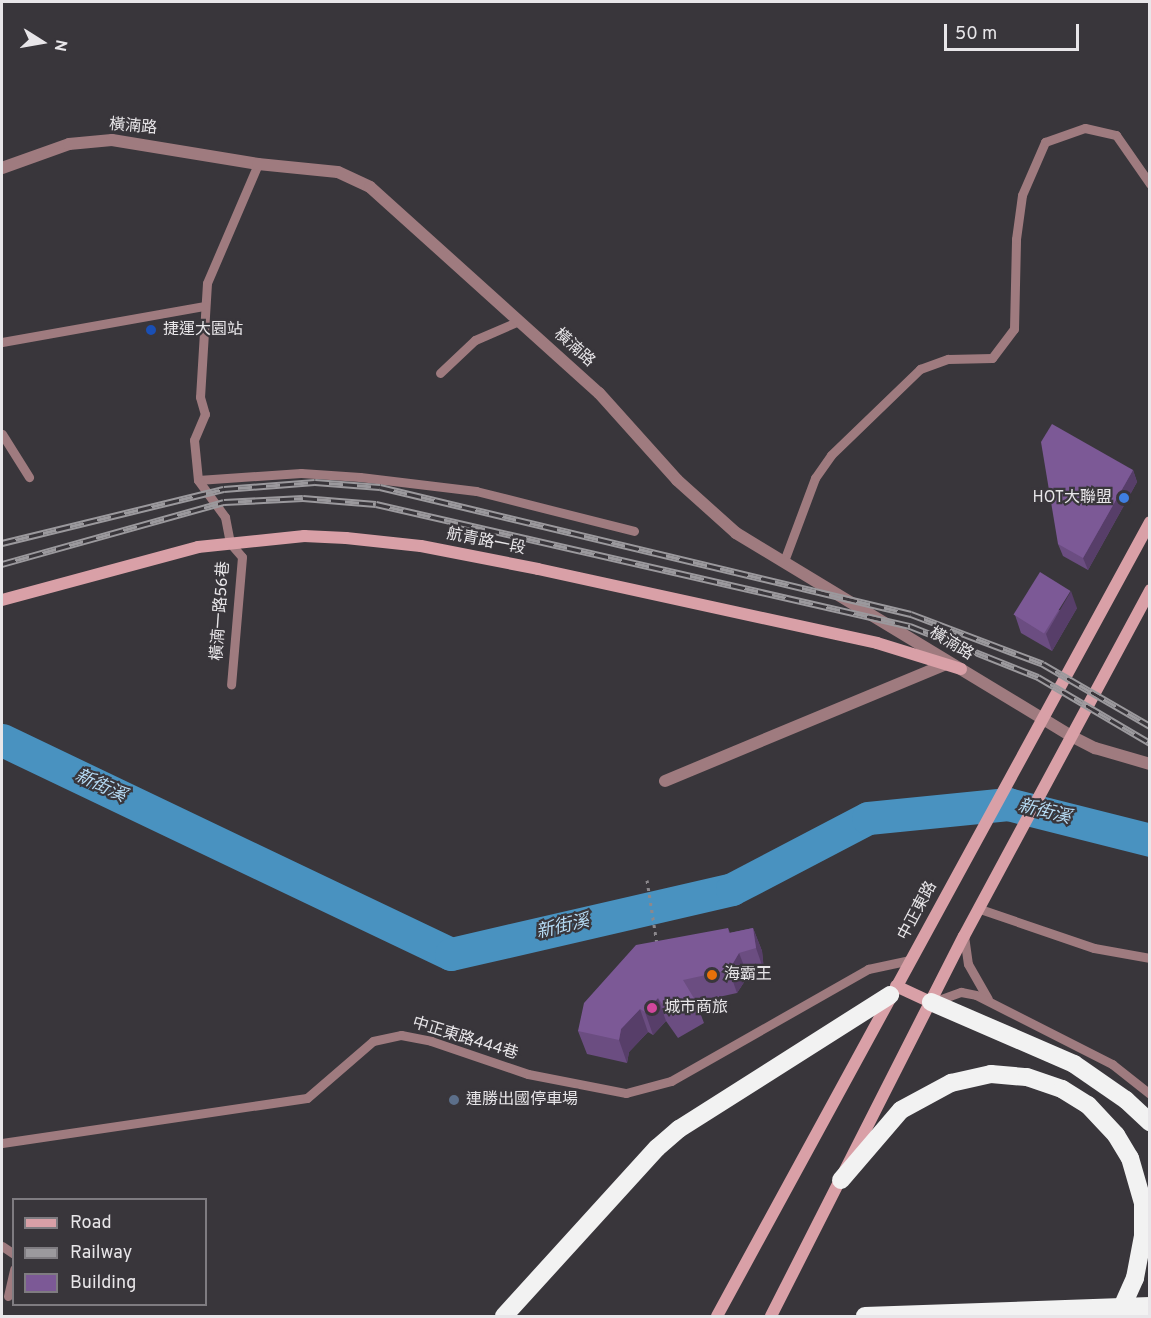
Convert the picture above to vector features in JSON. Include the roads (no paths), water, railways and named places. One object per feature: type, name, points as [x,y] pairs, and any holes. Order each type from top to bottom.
[{"type":"highway","points":[[504,1317],[650,1155],[679,1129],[893,991]]},
{"type":"highway","points":[[930,1002],[1074,1064],[1126,1100],[1149,1122]]},
{"type":"highway","points":[[841,1180],[901,1110],[951,1083],[991,1074],[1027,1077],[1062,1089],[1088,1105],[1116,1135],[1130,1158],[1143,1203],[1143,1236],[1134,1278],[1118,1317]]},
{"type":"highway","points":[[865,1317],[1149,1306]]},
{"type":"main road","name":"中正東路","points":[[717,1317],[1149,522]]},
{"type":"main road","name":"航青路一段","points":[[2,600],[98,571],[198,547],[304,536],[421,546],[877,643],[961,669]]},
{"type":"main road","points":[[771,1317],[964,936],[1073,736],[1149,590]]},
{"type":"main road","points":[[893,991],[930,1002]]},
{"type":"street","name":"橫湳路","points":[[2,168],[69,144],[112,140],[258,164],[338,172],[370,187],[599,393],[677,480],[728,525],[1041,718],[1073,736],[1149,764]]},
{"type":"street","points":[[665,781],[946,664]]},
{"type":"lane","points":[[784,561],[815,478],[831,455],[920,369],[948,359],[992,358],[1014,328],[1016,239],[1023,195],[1045,142],[1085,129],[1116,135],[1149,184]]},
{"type":"lane","points":[[258,164],[224,237],[207,283],[200,397],[205,414],[194,440],[198,480],[301,473],[476,491],[634,531]]},
{"type":"lane","points":[[2,342],[205,306]]},
{"type":"lane","points":[[440,373],[474,340],[519,321]]},
{"type":"lane","points":[[2,434],[29,477]]},
{"type":"lane","name":"橫湳一路56巷","points":[[198,480],[225,517],[230,543],[242,557],[231,685]]},
{"type":"lane","points":[[980,909],[1094,948],[1149,958]]},
{"type":"lane","points":[[964,936],[968,964],[976,984],[989,1001]]},
{"type":"lane","name":"中正東路444巷","points":[[2,1143],[307,1098],[373,1041],[401,1035],[431,1041],[528,1074],[626,1093],[671,1081],[868,969],[910,960]]},
{"type":"lane","points":[[930,1002],[961,992],[989,1001],[1112,1064],[1149,1094]]},
{"type":"lane","points":[[8,1296],[12,1278]]},
{"type":"waterway","name":"新街溪","points":[[2,740],[451,954],[732,889],[868,818],[1008,804],[1150,840]]},
{"type":"railway","points":[[2,543],[224,489],[315,482],[380,487],[911,614],[1043,664],[1150,726]]},
{"type":"railway","points":[[2,564],[224,502],[303,498],[376,504],[910,626],[1038,677],[1150,743]]},
{"type":"place","name":"捷運大園站","points":[[151,330]]},
{"type":"place","name":"HOT大聯盟","points":[[1124,498]]},
{"type":"place","name":"海霸王","points":[[712,975]]},
{"type":"place","name":"城市商旅","points":[[652,1008]]},
{"type":"place","name":"連勝出國停車場","points":[[454,1100]]}]
